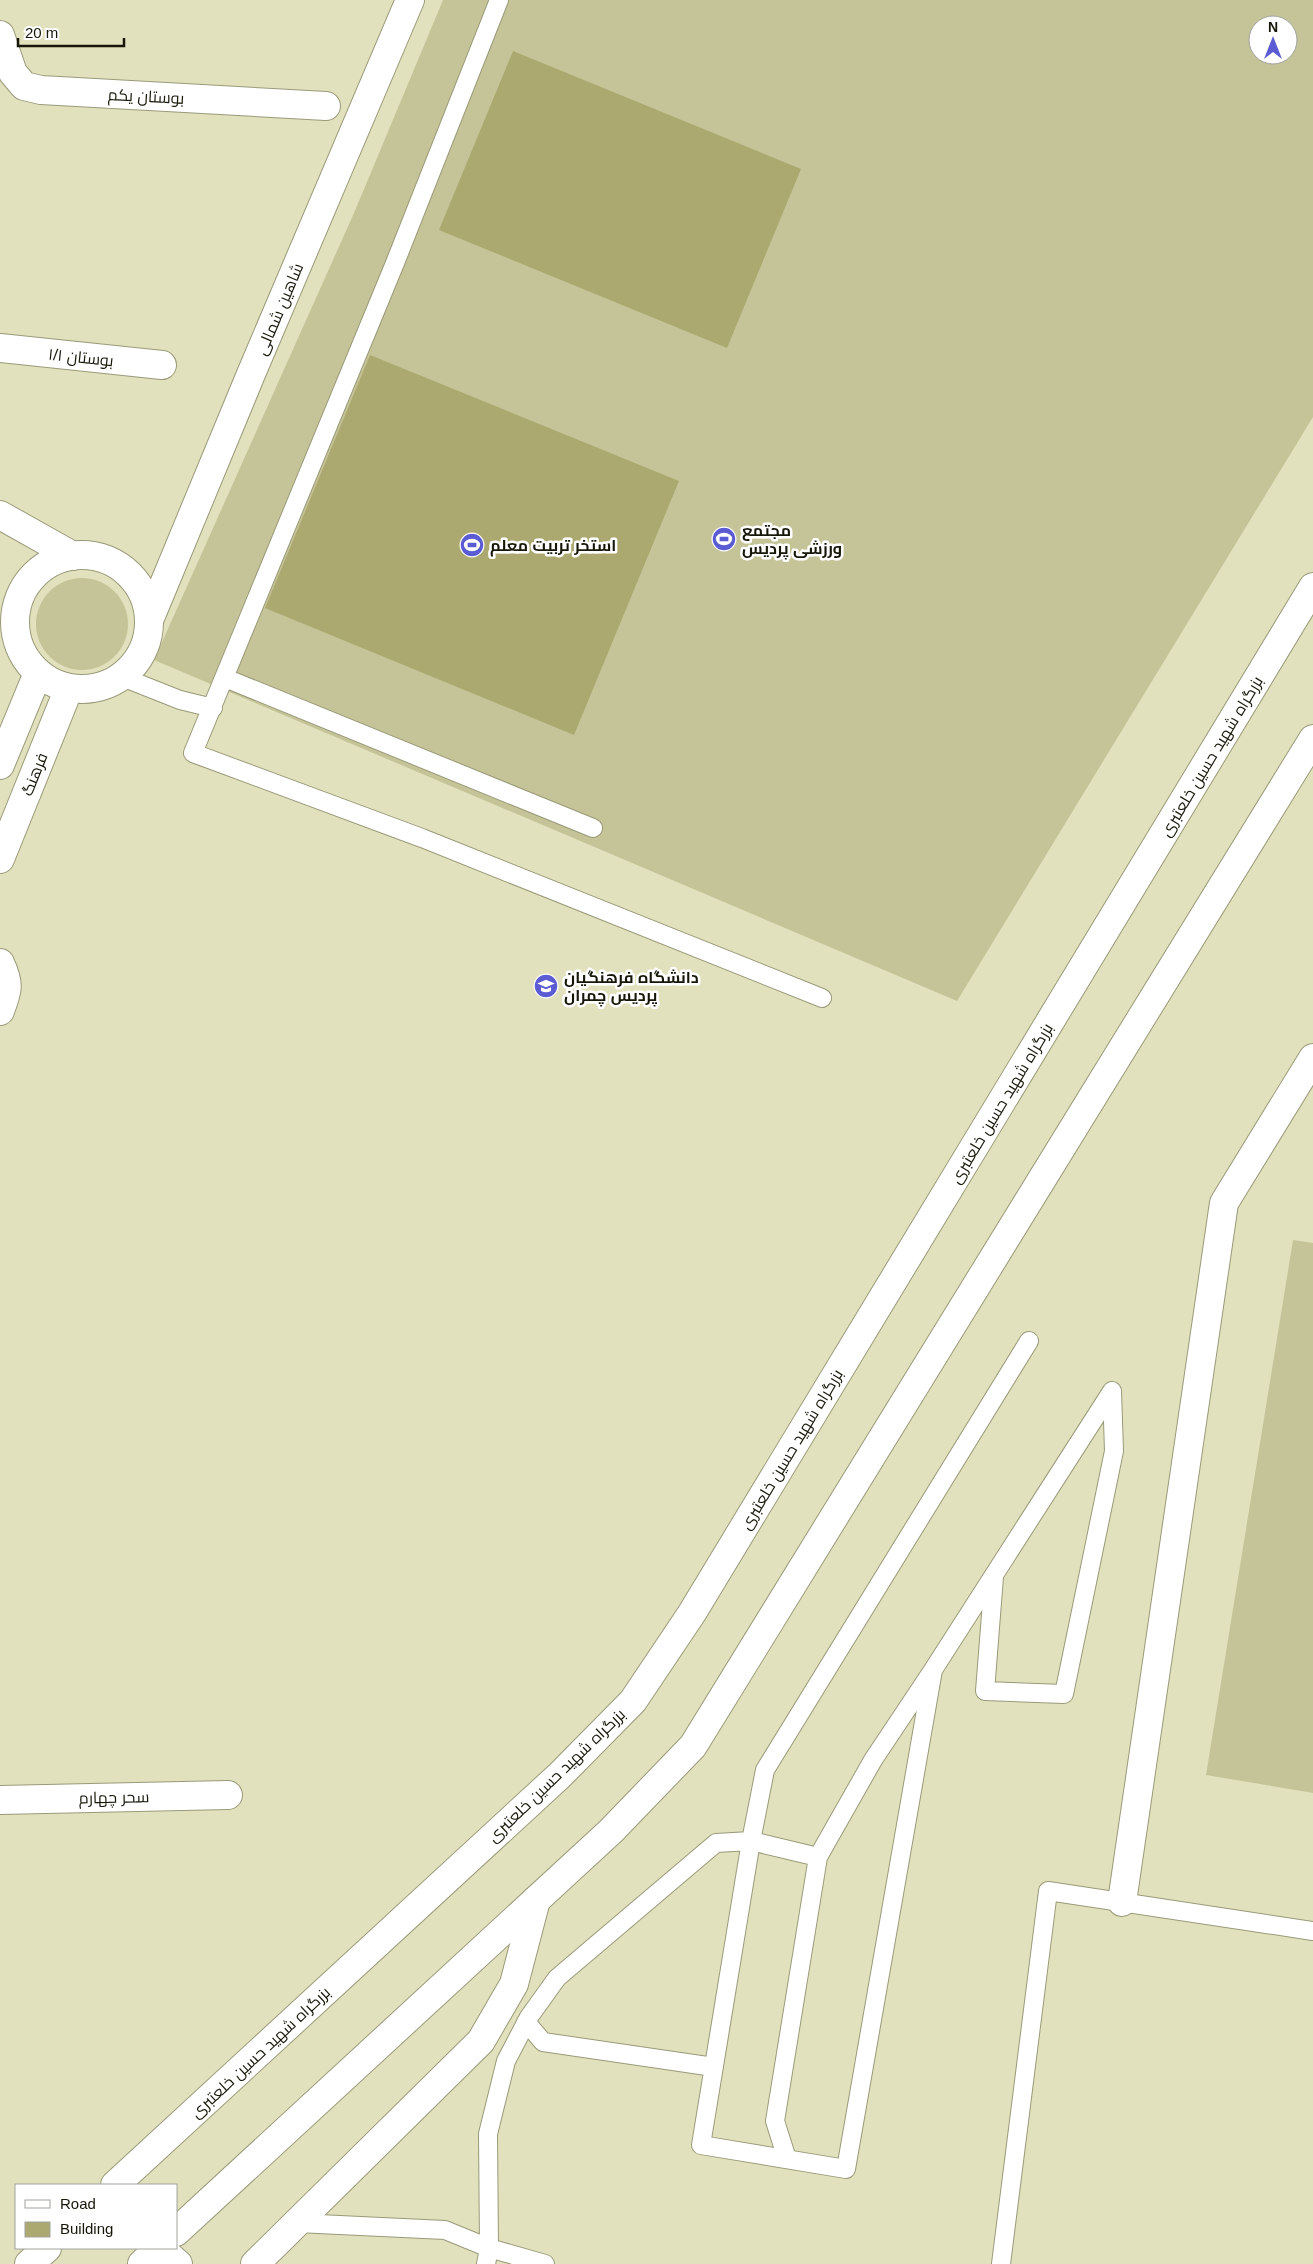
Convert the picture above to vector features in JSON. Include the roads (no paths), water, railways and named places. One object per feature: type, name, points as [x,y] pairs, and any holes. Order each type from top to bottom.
[{"type":"main road","name":"شاهین شمالی","points":[[150,618],[251,374],[410,0]]},
{"type":"main road","name":"بوستان یکم","points":[[0,35],[13,73],[24,86],[41,90],[326,106]]},
{"type":"main road","name":"بوستان ۱/۱","points":[[0,348],[162,365]]},
{"type":"main road","points":[[0,515],[74,556]]},
{"type":"main road","points":[[74,556],[96,556],[116,564],[133,578],[145,597],[150,618],[147,640],[138,661],[122,677],[88,690],[69,688],[38,674],[25,659],[17,640],[9,595],[27,583],[40,570],[56,560],[74,556]]},
{"type":"main road","name":"بزرگراه شهید حسین خلعتبری","points":[[115,2184],[560,1775],[634,1700],[697,1605],[1313,587]]},
{"type":"main road","points":[[0,765],[38,674]]},
{"type":"main road","name":"فرهنگ","points":[[0,859],[69,688]]},
{"type":"main road","points":[[178,2230],[611,1831],[693,1746],[1313,739]]},
{"type":"main road","points":[[0,964],[7,978],[8,986],[0,1011]]},
{"type":"main road","points":[[1122,1902],[1224,1203],[1313,1058]]},
{"type":"main road","name":"سحر چهارم","points":[[0,1800],[228,1795]]},
{"type":"main road","points":[[255,2264],[481,2041],[514,1984],[536,1900]]},
{"type":"main road","points":[[29,2264],[46,2249]]},
{"type":"main road","points":[[142,2264],[159,2249]]},
{"type":"main road","points":[[161,2249],[178,2264]]},
{"type":"lane","points":[[499,0],[395,263],[193,754],[422,838],[822,998]]},
{"type":"lane","points":[[122,677],[180,700],[213,708]]},
{"type":"lane","points":[[225,678],[593,828]]},
{"type":"lane","points":[[934,1670],[846,2169],[701,2145],[751,1841],[765,1770],[1029,1341]]},
{"type":"lane","points":[[787,2159],[774,2121],[818,1857],[873,1760],[934,1670],[994,1575],[1112,1391],[1114,1451],[1064,1694],[985,1691],[994,1575]]},
{"type":"lane","points":[[487,2256],[488,2134],[506,2061],[526,2022],[557,1978],[716,1843],[751,1841],[818,1857]]},
{"type":"lane","points":[[1001,2264],[1048,1891],[1313,1931]]},
{"type":"lane","points":[[526,2022],[543,2042],[714,2067]]},
{"type":"lane","points":[[297,2223],[445,2230],[487,2256],[545,2264]]},
{"type":"place","name":"مجتمع ورزشی پردیس","points":[[724,539]]},
{"type":"place","name":"استخر تربیت معلم","points":[[472,545]]},
{"type":"place","name":"دانشگاه فرهنگیان پردیس چمران","points":[[546,986]]}]
